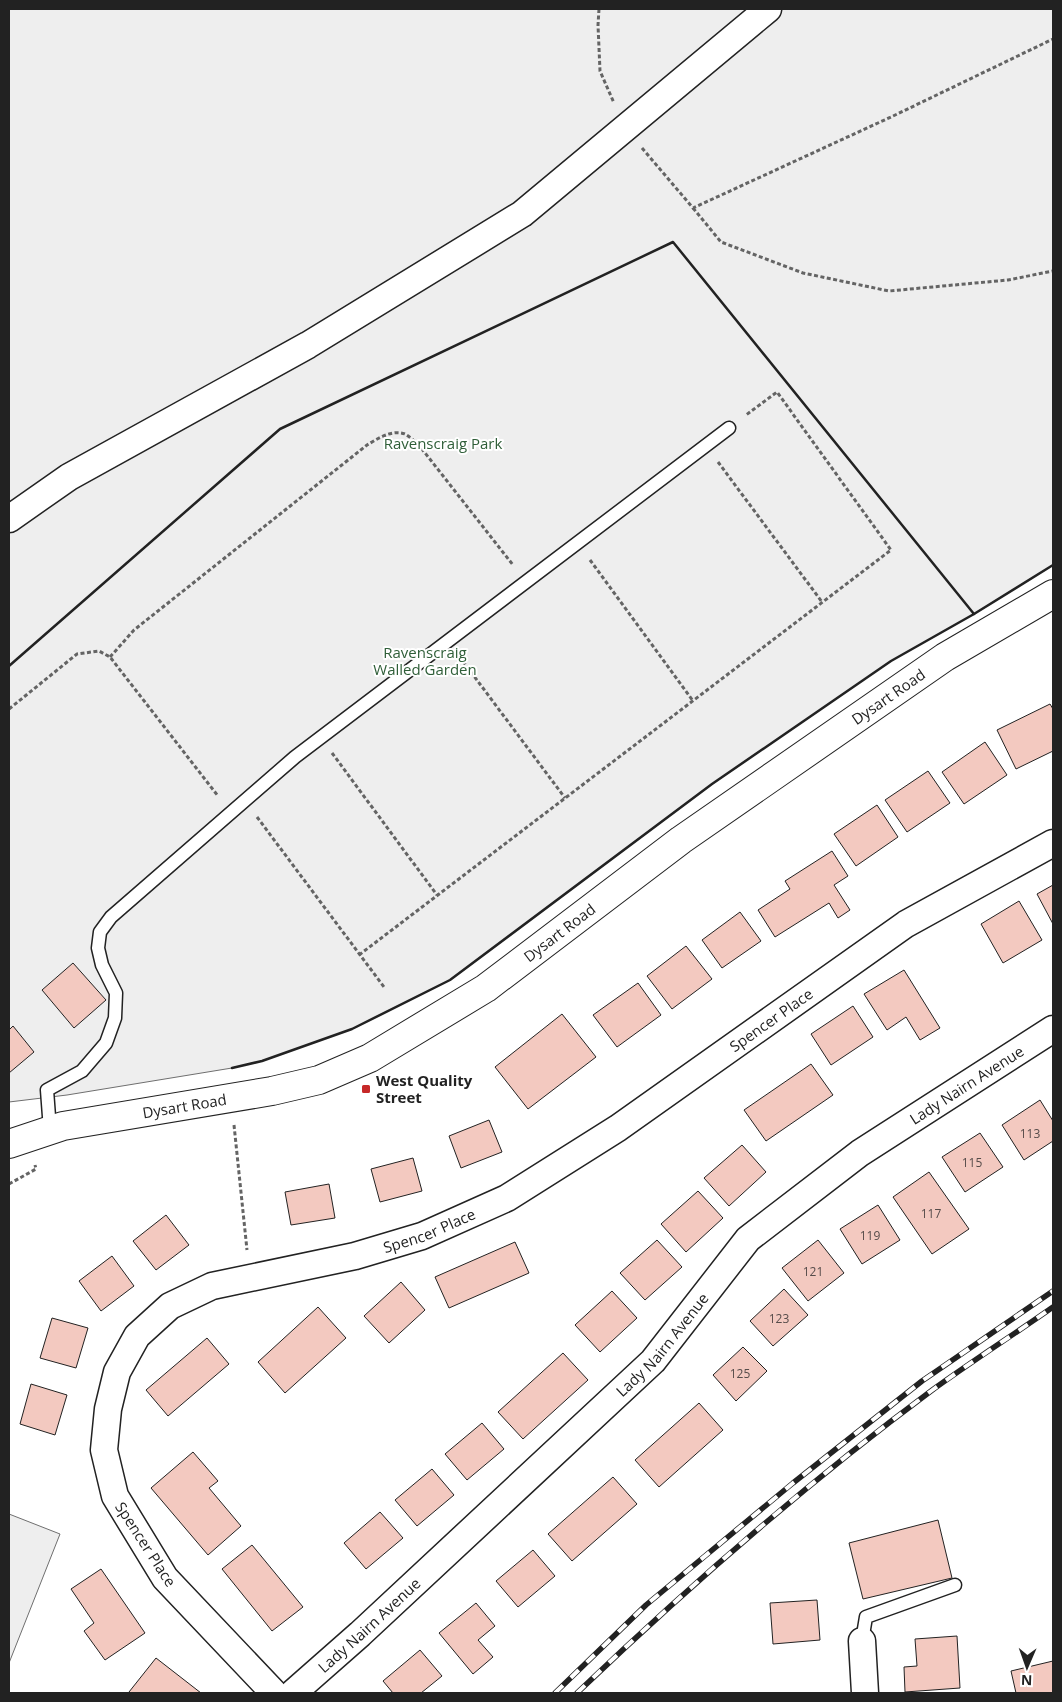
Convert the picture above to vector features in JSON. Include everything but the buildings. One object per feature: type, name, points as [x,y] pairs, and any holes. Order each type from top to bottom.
[{"type":"main road","name":"Dysart Road","points":[[9,1144],[72,1124],[231,1099],[319,1080],[370,1058],[486,988],[681,840],[945,657],[1053,594]]},
{"type":"street","points":[[9,519],[69,477],[308,345],[522,214],[768,9]]},
{"type":"street","name":"Spencer Place","points":[[274,1693],[165,1578],[115,1496],[104,1450],[108,1409],[117,1372],[137,1336],[170,1306],[212,1286],[355,1256],[422,1236],[507,1198],[618,1128],[906,924],[1053,843]]},
{"type":"street","name":"Lady Nairn Avenue","points":[[292,1693],[360,1634],[653,1361],[748,1239],[860,1154],[1053,1028]]},
{"type":"street","points":[[862,1641],[865,1693]]},
{"type":"lane","points":[[50,1130],[47,1090],[82,1071],[106,1044],[115,1018],[116,993],[102,965],[98,948],[100,932],[111,917],[295,757],[729,428]]},
{"type":"lane","points":[[862,1641],[866,1617],[955,1585]]},
{"type":"path","points":[[599,9],[600,71],[626,128],[721,242],[803,273],[889,291],[1008,280],[1053,271]]},
{"type":"path","points":[[693,208],[891,117],[1053,38]]},
{"type":"path","points":[[359,955],[891,550],[776,392],[729,428]]},
{"type":"path","points":[[110,657],[134,630],[367,445],[394,433],[404,434],[418,444],[526,582]]},
{"type":"path","points":[[706,446],[822,602]]},
{"type":"path","points":[[577,543],[693,701]]},
{"type":"path","points":[[448,641],[565,798]]},
{"type":"path","points":[[9,709],[77,654],[99,651],[110,657],[231,813]]},
{"type":"path","points":[[320,738],[437,895]]},
{"type":"path","points":[[245,801],[384,987]]},
{"type":"path","points":[[231,1099],[250,1278]]},
{"type":"green space","name":"Ravenscraig Park","points":[[9,9],[1053,9],[1053,565],[974,614],[891,661],[712,784],[450,980],[352,1029],[262,1061],[232,1068],[67,1095],[9,1102]]},
{"type":"green space","points":[[9,1514],[60,1534],[9,1663]]},
{"type":"railway","points":[[555,1693],[646,1605],[793,1483],[922,1381],[1053,1291]]},
{"type":"railway","points":[[577,1693],[750,1536],[839,1462],[931,1391],[1053,1307]]},
{"type":"wall","points":[[9,666],[280,429],[673,242],[974,614],[891,661],[712,784],[450,980],[352,1029],[262,1061],[232,1068]]},
{"type":"wall","points":[[974,614],[1053,565]]},
{"type":"place","name":"West Quality Street","points":[[366,1089]]},
{"type":"park label","name":"Ravenscraig Walled Garden","points":[[425,660]]}]
